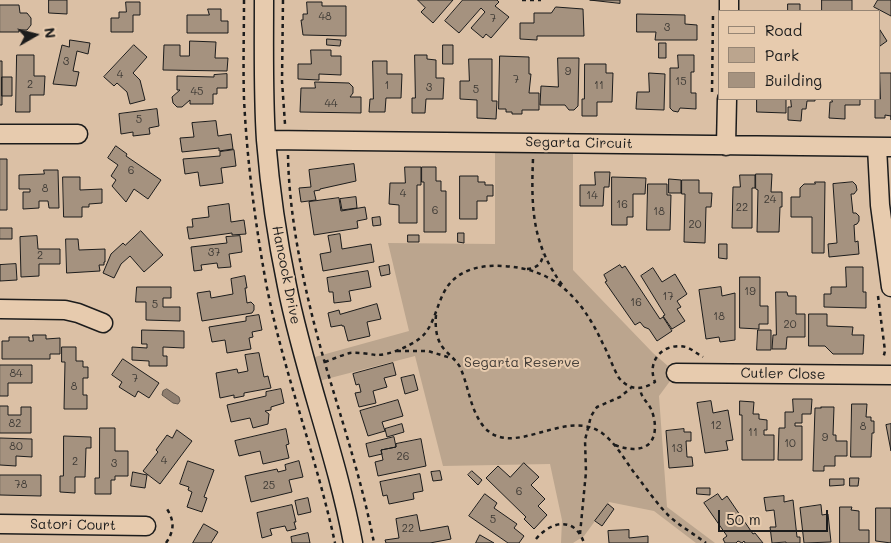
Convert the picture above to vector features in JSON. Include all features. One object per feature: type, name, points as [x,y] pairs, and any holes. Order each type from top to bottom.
[{"type":"street","name":"Hancock Drive","points":[[264,0],[266,140],[274,217],[287,287],[304,360],[338,478],[353,543]]},
{"type":"street","points":[[721,10],[729,0]]},
{"type":"street","points":[[720,100],[726,146]]},
{"type":"street","points":[[0,134],[78,134]]},
{"type":"street","name":"Segarta Circuit","points":[[266,140],[884,147]]},
{"type":"street","points":[[884,147],[880,205],[884,291]]},
{"type":"street","points":[[0,309],[65,310],[103,323]]},
{"type":"street","name":"Cutler Close","points":[[676,373],[891,375]]},
{"type":"street","name":"Satori Court","points":[[0,524],[146,526]]},
{"type":"path","points":[[283,0],[282,81],[284,124],[294,124]]},
{"type":"path","points":[[522,0],[541,0]]},
{"type":"path","points":[[297,155],[288,155],[293,210],[305,279],[325,362],[363,491],[374,543]]},
{"type":"path","points":[[533,159],[533,208],[542,253],[553,273],[578,302],[590,320],[619,378],[632,388],[647,387],[655,382],[653,362],[662,350],[671,347],[685,347],[706,358]]},
{"type":"path","points":[[394,352],[422,336],[429,328],[443,294],[452,281],[469,270],[488,266],[532,268],[538,266],[542,253]]},
{"type":"path","points":[[523,269],[549,278],[566,290]]},
{"type":"path","points":[[878,362],[884,358],[885,351],[884,291]]},
{"type":"path","points":[[436,311],[435,324],[438,340],[443,349],[460,367],[476,415],[492,434],[503,438],[521,438],[568,426],[588,426],[614,444],[634,474],[667,514],[706,543]]},
{"type":"path","points":[[325,362],[350,353],[379,355],[409,350],[428,351],[446,355],[454,360]]},
{"type":"path","points":[[580,534],[586,472],[585,440],[591,416],[598,407],[620,397],[632,388]]},
{"type":"path","points":[[614,444],[628,449],[641,448],[650,443],[654,437],[653,415],[650,406],[642,396],[640,388]]},
{"type":"path","points":[[166,543],[172,534],[173,528],[172,519],[167,510]]},
{"type":"path","points":[[536,539],[544,530],[554,524],[570,526],[580,534],[584,543]]},
{"type":"green space","name":"Segarta Reserve","points":[[495,142],[573,143],[573,270],[653,353],[676,373],[659,396],[667,507],[715,543],[696,543],[654,511],[609,502],[584,536],[573,543],[561,543],[562,520],[550,464],[443,466],[415,356],[311,383],[304,360],[409,331],[388,243],[495,244]]},
{"type":"shaded area","points":[[167,389],[179,397],[180,401],[178,404],[173,403],[162,395],[163,391]]},
{"type":"building","points":[[49,0],[67,0],[67,14],[49,13]]},
{"type":"building","points":[[418,0],[453,0],[433,23],[421,12],[425,8]]},
{"type":"building","points":[[463,0],[497,0],[499,2],[495,6],[509,17],[491,38],[486,34],[483,38],[471,28],[485,12],[481,8],[459,33],[445,21]]},
{"type":"building","points":[[590,0],[620,0],[620,3]]},
{"type":"building","points":[[822,0],[852,0],[852,10],[822,10]]},
{"type":"building","points":[[878,0],[891,0],[891,16],[881,10],[874,7]]},
{"type":"building","points":[[126,2],[140,2],[140,15],[133,15],[133,32],[111,32],[111,18],[119,18],[119,12],[126,12]]},
{"type":"building","points":[[307,2],[322,2],[322,6],[346,6],[346,36],[303,35],[301,20],[303,20],[303,14],[307,14]]},
{"type":"building","points":[[788,4],[800,4],[800,10],[788,10]]},
{"type":"building","points":[[0,5],[19,5],[20,13],[27,13],[31,18],[31,25],[27,30],[19,30],[19,32],[0,32]]},
{"type":"building","points":[[556,7],[583,9],[584,36],[537,36],[537,40],[520,39],[520,23],[534,23],[534,13],[551,13]]},
{"type":"building","points":[[208,9],[221,9],[221,21],[228,21],[228,33],[187,33],[187,15],[209,15]]},
{"type":"building","points":[[637,14],[685,15],[685,24],[697,25],[697,40],[655,40],[656,32],[637,32]]},
{"type":"building","points":[[881,32],[887,41],[881,45]]},
{"type":"building","points":[[327,39],[341,40],[340,46],[327,45]]},
{"type":"building","points":[[70,40],[90,43],[88,54],[77,51],[73,71],[79,72],[76,86],[53,84],[62,45],[69,47]]},
{"type":"building","points":[[190,41],[216,42],[215,58],[228,58],[227,71],[163,70],[164,45],[180,45],[180,56],[189,56]]},
{"type":"building","points":[[659,43],[666,43],[666,58],[659,58]]},
{"type":"building","points":[[134,45],[147,57],[133,73],[140,80],[145,100],[130,104],[127,92],[117,83],[114,86],[104,77]]},
{"type":"building","points":[[443,45],[453,45],[453,64],[443,64]]},
{"type":"building","points":[[311,50],[331,50],[331,56],[341,56],[341,75],[319,74],[319,80],[298,79],[298,64],[311,64]]},
{"type":"building","points":[[17,55],[34,55],[34,76],[45,76],[44,95],[30,95],[30,112],[16,112]]},
{"type":"building","points":[[415,55],[427,55],[427,59],[436,60],[436,78],[444,78],[443,99],[426,99],[425,113],[412,113],[412,98],[415,98]]},
{"type":"building","points":[[678,55],[694,55],[694,72],[691,72],[691,93],[696,93],[696,109],[680,108],[678,112],[670,108],[670,68],[678,68]]},
{"type":"building","points":[[500,56],[529,57],[529,74],[531,74],[529,93],[539,93],[539,110],[522,110],[522,114],[512,114],[512,112],[506,112],[506,109],[499,109]]},
{"type":"building","points":[[558,58],[579,58],[578,106],[574,110],[569,110],[565,105],[540,105],[541,86],[558,87]]},
{"type":"building","points":[[469,59],[492,59],[492,101],[497,101],[496,119],[477,118],[477,100],[460,99],[460,81],[469,81]]},
{"type":"building","points":[[0,61],[2,61],[2,105],[0,105]]},
{"type":"building","points":[[373,61],[387,61],[387,74],[402,74],[401,98],[386,98],[385,112],[369,112],[370,99],[373,99]]},
{"type":"building","points":[[585,64],[606,64],[606,73],[613,73],[612,102],[597,102],[597,116],[582,116]]},
{"type":"building","points":[[649,73],[665,74],[664,110],[636,109],[637,92],[649,92]]},
{"type":"building","points":[[881,73],[891,73],[891,116],[885,115],[885,118],[875,118],[875,100],[881,100]]},
{"type":"building","points":[[227,74],[227,88],[217,88],[217,94],[213,94],[213,104],[190,104],[190,100],[182,107],[177,107],[173,103],[172,97],[180,90],[177,90],[177,76],[214,77],[214,75]]},
{"type":"building","points":[[2,77],[12,77],[12,96],[2,96]]},
{"type":"building","points":[[315,82],[349,83],[353,87],[353,93],[350,97],[361,97],[361,113],[300,112],[301,88],[315,88]]},
{"type":"building","points":[[757,100],[786,100],[786,113],[757,112]]},
{"type":"building","points":[[791,100],[815,100],[807,101],[806,109],[802,109],[801,121],[788,120],[788,107],[791,107]]},
{"type":"building","points":[[832,100],[860,100],[860,105],[845,105],[845,119],[829,118],[830,102]]},
{"type":"building","points":[[157,109],[159,126],[149,128],[150,134],[133,136],[133,132],[121,134],[119,114]]},
{"type":"building","points":[[216,121],[218,136],[231,134],[233,149],[219,151],[219,148],[182,152],[180,138],[194,137],[192,123]]},
{"type":"building","points":[[116,146],[127,154],[126,156],[161,180],[148,199],[134,189],[126,202],[112,186],[116,180],[111,176],[118,165],[108,158]]},
{"type":"building","points":[[234,150],[236,166],[221,168],[223,183],[200,186],[198,172],[185,174],[183,159],[220,156],[220,152]]},
{"type":"building","points":[[0,159],[7,159],[7,210],[0,210]]},
{"type":"building","points":[[354,164],[356,181],[314,191],[316,200],[301,202],[299,188],[311,187],[309,170]]},
{"type":"building","points":[[405,167],[421,167],[421,185],[417,185],[417,223],[399,223],[399,205],[389,204],[390,183],[405,183]]},
{"type":"building","points":[[422,167],[436,167],[436,181],[441,181],[441,191],[446,191],[446,232],[424,232],[424,182],[422,182]]},
{"type":"building","points":[[44,170],[58,170],[59,208],[49,208],[48,201],[39,201],[39,208],[23,209],[23,192],[30,192],[30,189],[19,189],[19,175],[44,174]]},
{"type":"building","points":[[595,172],[610,172],[609,187],[604,187],[603,206],[580,206],[580,185],[595,185]]},
{"type":"building","points":[[756,174],[772,174],[771,192],[782,192],[779,232],[757,232],[758,190],[756,189]]},
{"type":"building","points":[[740,175],[755,175],[755,188],[752,188],[752,228],[732,228],[733,187],[740,187]]},
{"type":"building","points":[[460,176],[478,176],[478,182],[485,182],[485,185],[493,185],[493,196],[487,196],[487,201],[477,201],[477,219],[460,219]]},
{"type":"building","points":[[63,177],[80,177],[80,190],[102,189],[102,203],[89,204],[89,207],[82,207],[82,217],[64,217]]},
{"type":"building","points":[[612,177],[646,178],[645,194],[633,194],[633,217],[627,217],[627,225],[612,225]]},
{"type":"building","points":[[669,179],[681,180],[681,193],[669,193]]},
{"type":"building","points":[[682,180],[699,180],[699,193],[712,193],[711,207],[706,207],[705,243],[684,242],[685,194],[682,194]]},
{"type":"building","points":[[815,182],[825,182],[824,253],[812,253],[812,217],[791,217],[791,197],[800,197],[800,188],[804,184],[815,184]]},
{"type":"building","points":[[853,182],[857,190],[854,194],[851,194],[853,213],[859,216],[859,221],[854,225],[855,242],[858,241],[859,254],[829,257],[828,244],[837,243],[833,184]]},
{"type":"building","points":[[648,184],[667,184],[667,195],[671,195],[670,230],[647,230]]},
{"type":"building","points":[[356,197],[357,208],[342,210],[340,199]]},
{"type":"building","points":[[339,198],[341,211],[365,207],[367,219],[357,221],[358,228],[314,235],[309,202]]},
{"type":"building","points":[[229,204],[231,222],[244,220],[246,234],[232,235],[232,233],[189,239],[187,227],[193,227],[192,219],[209,217],[208,207]]},
{"type":"building","points":[[380,217],[381,225],[373,226],[372,218]]},
{"type":"building","points":[[0,228],[12,228],[12,239],[0,239]]},
{"type":"building","points":[[141,231],[163,255],[144,272],[130,256],[121,264],[114,278],[103,273],[111,254]]},
{"type":"building","points":[[458,233],[464,233],[464,243],[458,242]]},
{"type":"building","points":[[340,234],[342,249],[371,244],[374,262],[323,271],[320,254],[331,252],[328,236]]},
{"type":"building","points":[[408,235],[419,235],[419,242],[408,242]]},
{"type":"building","points":[[37,236],[38,249],[60,249],[60,264],[39,264],[39,276],[21,277],[20,237]]},
{"type":"building","points":[[240,236],[242,252],[229,254],[231,267],[218,268],[217,263],[201,265],[202,270],[194,271],[191,247],[227,243],[226,237]]},
{"type":"building","points":[[66,239],[78,239],[79,250],[105,249],[105,262],[104,265],[99,265],[100,271],[67,273]]},
{"type":"building","points":[[719,244],[727,244],[727,259],[719,258]]},
{"type":"building","points":[[16,264],[17,280],[0,281],[0,265]]},
{"type":"building","points":[[389,265],[390,274],[381,276],[379,267]]},
{"type":"building","points":[[620,265],[622,268],[625,266],[660,319],[663,317],[672,331],[657,341],[649,329],[640,322],[635,325],[605,282],[607,281],[604,275]]},
{"type":"building","points":[[846,267],[863,267],[863,292],[866,292],[866,308],[824,307],[824,294],[831,294],[831,287],[846,287]]},
{"type":"building","points":[[653,268],[662,282],[675,274],[687,294],[677,301],[681,307],[677,309],[685,321],[672,329],[641,276]]},
{"type":"building","points":[[368,271],[371,287],[349,291],[351,301],[334,303],[333,292],[329,292],[327,278]]},
{"type":"building","points":[[245,276],[247,303],[251,302],[254,305],[252,313],[202,321],[197,293],[210,291],[211,298],[233,294],[231,279]]},
{"type":"building","points":[[740,277],[760,277],[760,306],[768,306],[768,324],[759,324],[759,329],[740,328]]},
{"type":"building","points":[[137,287],[171,287],[171,298],[163,298],[163,307],[180,307],[180,321],[146,320],[146,302],[136,302]]},
{"type":"building","points":[[721,287],[722,296],[735,293],[735,340],[720,342],[719,337],[706,339],[699,290]]},
{"type":"building","points":[[776,292],[787,292],[788,296],[796,296],[796,314],[805,314],[805,337],[787,337],[786,349],[772,349],[773,335],[776,335]]},
{"type":"building","points":[[377,304],[381,319],[367,322],[370,336],[348,341],[344,326],[331,327],[328,313],[339,310],[340,314]]},
{"type":"building","points":[[809,314],[827,314],[827,326],[853,327],[852,335],[864,335],[863,354],[833,354],[825,346],[809,346]]},
{"type":"building","points":[[259,315],[262,330],[252,332],[253,337],[249,338],[251,349],[227,353],[225,340],[212,342],[209,327],[246,321],[246,317]]},
{"type":"building","points":[[142,330],[184,331],[184,348],[163,347],[163,356],[167,356],[167,366],[149,366],[149,361],[132,360],[132,347],[147,348],[147,344],[142,344]]},
{"type":"building","points":[[758,330],[771,330],[771,350],[757,350]]},
{"type":"building","points":[[33,335],[46,335],[46,339],[60,338],[60,354],[50,354],[50,359],[2,359],[2,341],[9,341],[9,337],[29,337],[29,341],[33,341]]},
{"type":"building","points":[[62,347],[76,347],[76,361],[83,361],[83,367],[88,367],[88,378],[83,378],[83,395],[87,395],[87,409],[64,409],[65,362],[62,362]]},
{"type":"building","points":[[259,353],[264,377],[268,376],[271,388],[244,393],[244,396],[234,398],[234,395],[220,398],[216,373],[237,369],[238,373],[248,371],[245,355]]},
{"type":"building","points":[[123,359],[159,383],[149,398],[138,391],[135,397],[119,387],[122,382],[112,375]]},
{"type":"building","points":[[393,363],[396,375],[384,378],[387,387],[373,391],[376,403],[359,407],[355,393],[361,392],[359,384],[356,385],[353,374]]},
{"type":"building","points":[[0,365],[32,365],[32,383],[8,383],[8,396],[0,396]]},
{"type":"building","points":[[414,375],[418,390],[405,394],[401,378]]},
{"type":"building","points":[[281,389],[284,403],[265,411],[269,414],[268,424],[253,428],[250,418],[231,422],[227,405],[266,396],[266,392]]},
{"type":"building","points":[[793,399],[812,399],[811,414],[802,414],[802,423],[795,423],[795,426],[802,426],[802,460],[778,460],[779,428],[785,428],[785,412],[793,412]]},
{"type":"building","points":[[398,400],[403,416],[382,422],[385,431],[368,436],[360,411]]},
{"type":"building","points":[[711,401],[713,413],[728,410],[733,440],[726,441],[728,450],[705,453],[697,403]]},
{"type":"building","points":[[740,401],[754,402],[753,414],[759,414],[759,419],[767,420],[767,430],[764,430],[764,435],[774,435],[774,460],[742,460],[742,415],[740,415]]},
{"type":"building","points":[[852,404],[867,404],[866,417],[871,417],[871,421],[874,421],[871,457],[851,457]]},
{"type":"building","points":[[0,406],[8,406],[8,415],[21,415],[21,407],[31,407],[31,433],[0,433]]},
{"type":"building","points":[[834,407],[833,435],[836,435],[836,441],[847,441],[847,456],[835,456],[835,466],[824,466],[824,471],[813,471],[815,408]]},
{"type":"building","points":[[402,424],[404,432],[387,437],[385,429]]},
{"type":"building","points":[[891,424],[891,451],[886,425]]},
{"type":"building","points":[[100,428],[115,428],[115,451],[128,451],[128,476],[115,476],[115,480],[111,480],[111,494],[95,494],[95,478],[99,478]]},
{"type":"building","points":[[286,429],[289,444],[286,445],[289,458],[263,464],[260,451],[239,456],[235,441]]},
{"type":"building","points":[[684,429],[684,432],[691,432],[691,441],[686,441],[687,457],[692,457],[693,466],[669,468],[666,431]]},
{"type":"building","points":[[177,430],[192,441],[160,484],[143,471],[158,452],[156,450],[167,435],[172,438]]},
{"type":"building","points":[[64,436],[91,437],[91,448],[86,448],[85,477],[75,477],[75,493],[60,492],[60,476],[63,476]]},
{"type":"building","points":[[394,437],[396,447],[381,450],[382,454],[369,457],[366,444]]},
{"type":"building","points":[[0,438],[32,439],[32,457],[16,456],[16,466],[0,465]]},
{"type":"building","points":[[421,439],[426,466],[378,476],[375,462],[383,460],[381,450],[396,447],[396,444]]},
{"type":"building","points":[[188,461],[214,470],[204,497],[207,498],[202,512],[187,507],[192,492],[188,490],[189,487],[180,484]]},
{"type":"building","points":[[299,461],[303,477],[289,480],[292,492],[251,502],[245,476],[277,469],[278,472],[286,470],[285,465]]},
{"type":"building","points":[[524,463],[539,477],[531,485],[545,499],[538,506],[547,515],[534,529],[524,519],[526,517],[486,478],[498,466],[510,477]]},
{"type":"building","points":[[440,471],[442,480],[433,481],[431,472]]},
{"type":"building","points":[[472,471],[482,480],[478,485],[468,475]]},
{"type":"building","points":[[133,472],[147,475],[145,488],[131,486]]},
{"type":"building","points":[[420,474],[423,491],[413,493],[414,499],[389,504],[387,495],[383,496],[380,482]]},
{"type":"building","points":[[0,475],[41,475],[41,496],[0,495]]},
{"type":"building","points":[[850,478],[859,478],[858,486],[850,486]]},
{"type":"building","points":[[830,479],[844,479],[844,485],[830,486]]},
{"type":"building","points":[[697,488],[710,488],[710,495],[697,494]]},
{"type":"building","points":[[485,494],[497,503],[494,508],[517,524],[514,528],[524,536],[519,543],[508,543],[469,516]]},
{"type":"building","points":[[718,494],[722,500],[727,496],[753,534],[755,533],[763,543],[745,543],[744,541],[742,543],[738,541],[736,543],[725,543],[723,539],[727,536],[704,503]]},
{"type":"building","points":[[784,496],[784,502],[793,500],[797,537],[800,537],[800,543],[772,543],[770,527],[776,527],[774,510],[766,511],[764,498]]},
{"type":"building","points":[[308,498],[311,512],[298,515],[295,501]]},
{"type":"building","points":[[608,504],[614,509],[602,526],[595,521]]},
{"type":"building","points":[[292,505],[296,529],[287,531],[285,526],[270,529],[272,535],[262,538],[257,513]]},
{"type":"building","points":[[821,505],[822,515],[828,514],[831,542],[804,543],[800,508]]},
{"type":"building","points":[[840,507],[852,507],[851,510],[859,511],[859,530],[869,530],[869,543],[840,543]]},
{"type":"building","points":[[876,508],[891,508],[891,543],[876,541]]},
{"type":"building","points":[[417,515],[420,531],[448,526],[451,539],[430,543],[386,543],[385,540],[399,538],[396,519]]},
{"type":"building","points":[[204,524],[218,532],[211,543],[193,543]]},
{"type":"building","points":[[629,530],[629,538],[648,536],[648,543],[609,543],[608,531]]},
{"type":"building","points":[[308,533],[310,543],[292,543],[291,537]]},
{"type":"building","points":[[480,535],[494,543],[476,543]]}]
